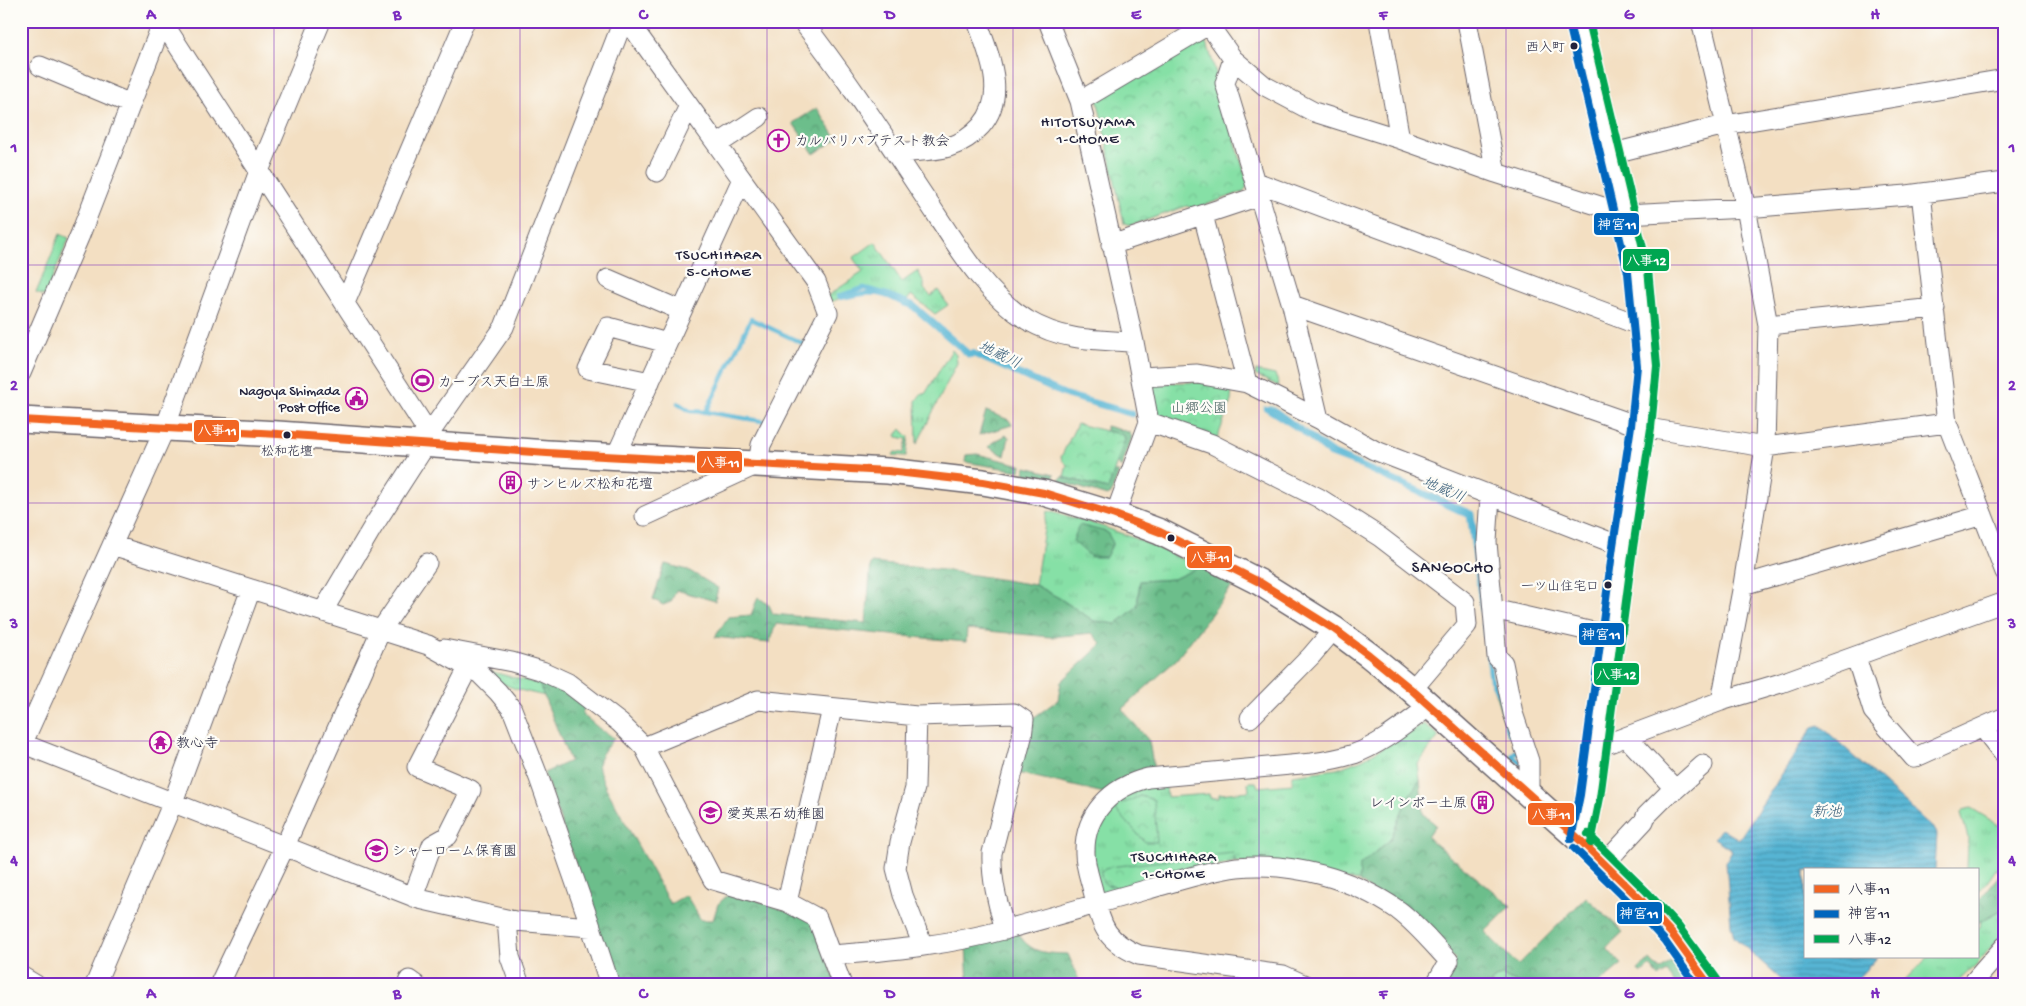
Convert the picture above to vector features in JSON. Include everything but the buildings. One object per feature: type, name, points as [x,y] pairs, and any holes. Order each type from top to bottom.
[{"type":"main road","points":[[21,420],[386,441],[425,446],[888,471],[959,478],[1044,493],[1115,515],[1160,532],[1259,582],[1334,629],[1421,698],[1581,841],[1640,899],[1672,934],[1709,985]]},
{"type":"street","points":[[321,21],[259,171],[165,428],[22,744],[413,897],[507,919],[591,927]]},
{"type":"street","points":[[346,302],[465,21]]},
{"type":"street","points":[[323,611],[374,524],[425,446],[434,426],[504,327],[623,21]]},
{"type":"street","points":[[628,21],[816,282],[828,313],[761,445],[758,464],[645,516]]},
{"type":"street","points":[[802,21],[834,61],[970,264],[1001,300],[1028,320],[1051,331],[1080,340],[1134,342]]},
{"type":"street","points":[[896,153],[949,147],[972,136],[987,118],[996,96],[994,71],[977,21]]},
{"type":"street","points":[[1048,21],[1080,101],[1134,342],[1149,422],[1115,515]]},
{"type":"street","points":[[1379,21],[1400,139]]},
{"type":"street","points":[[1467,21],[1496,174]]},
{"type":"street","points":[[1579,21],[1638,271],[1647,366],[1642,427],[1623,547],[1590,797],[1581,841]]},
{"type":"street","points":[[1701,21],[1746,208],[1768,326],[1765,447],[1743,585],[1721,701]]},
{"type":"street","points":[[163,22],[346,302],[424,426],[425,446]]},
{"type":"street","points":[[21,373],[80,235],[163,22]]},
{"type":"street","points":[[1080,101],[1207,23],[1233,59],[1265,86],[1314,112],[1400,139],[1496,174],[1625,214],[1746,208],[1921,193],[2005,182]]},
{"type":"street","points":[[1233,59],[1225,82],[1292,305],[1319,419]]},
{"type":"street","points":[[40,66],[131,104]]},
{"type":"street","points":[[1610,154],[1725,125],[2005,79]]},
{"type":"street","points":[[657,172],[689,106]]},
{"type":"street","points":[[718,144],[759,117]]},
{"type":"street","points":[[616,456],[742,179]]},
{"type":"street","points":[[1111,245],[1203,215],[1258,189],[1644,327]]},
{"type":"street","points":[[1921,193],[1947,423],[2005,572]]},
{"type":"street","points":[[1203,215],[1247,383]]},
{"type":"street","points":[[608,279],[682,311]]},
{"type":"street","points":[[1292,305],[1642,427],[1765,447],[1947,423]]},
{"type":"street","points":[[1768,326],[1935,308]]},
{"type":"street","points":[[650,382],[588,370],[608,327],[668,342]]},
{"type":"street","points":[[1141,377],[1197,374],[1247,383],[1319,419],[1374,450],[1623,547]]},
{"type":"street","points":[[1149,422],[1212,444],[1319,498],[1380,536],[1465,602],[1467,625],[1421,698],[1371,746],[1354,754],[1312,763],[1148,778],[1125,785],[1111,794],[1093,816],[1088,826],[1084,854],[1096,904],[1104,928],[1109,936],[1122,948],[1139,955],[1284,975],[1305,985]]},
{"type":"street","points":[[1490,496],[1487,542],[1498,657],[1502,664],[1513,713],[1529,761],[1529,793]]},
{"type":"street","points":[[1743,585],[1983,515]]},
{"type":"street","points":[[112,545],[428,645],[512,662],[542,671],[568,683],[607,712],[644,747],[714,880],[787,902],[817,918],[842,985]]},
{"type":"street","points":[[219,985],[285,846],[381,630],[428,563]]},
{"type":"street","points":[[94,985],[173,802],[251,589]]},
{"type":"street","points":[[1596,748],[1721,701],[1856,657],[2005,602]]},
{"type":"street","points":[[1493,609],[1611,636]]},
{"type":"street","points":[[1250,718],[1311,656],[1334,629]]},
{"type":"street","points":[[428,645],[480,674],[512,709],[539,778],[610,985]]},
{"type":"street","points":[[1856,657],[1873,711],[1914,758],[2005,718]]},
{"type":"street","points":[[413,897],[432,846],[448,836],[471,790],[417,767],[468,668]]},
{"type":"street","points":[[644,747],[758,700],[832,709],[917,716],[1014,713],[1024,720],[1022,737],[992,853],[991,872],[1005,930]]},
{"type":"street","points":[[787,902],[832,709]]},
{"type":"street","points":[[917,716],[915,788],[900,842],[896,868],[903,895],[922,946]]},
{"type":"street","points":[[1983,728],[2005,756]]},
{"type":"street","points":[[1626,737],[1674,788]]},
{"type":"street","points":[[1604,864],[1644,821],[1646,816],[1674,788],[1675,790],[1703,765]]},
{"type":"street","points":[[831,955],[922,946],[969,938],[1005,930],[1213,872],[1235,868],[1284,868],[1316,873],[1357,887],[1399,911],[1449,961],[1435,985]]},
{"type":"street","points":[[507,919],[510,956],[520,985]]},
{"type":"street","points":[[1971,985],[2005,946]]},
{"type":"street","points":[[21,976],[36,985]]},
{"type":"street","points":[[407,985],[409,980],[416,985]]},
{"type":"green space","points":[[1201,37],[1206,39],[1248,185],[1243,192],[1193,209],[1187,206],[1130,226],[1124,224],[1097,98]]},
{"type":"green space","points":[[817,108],[837,139],[814,154],[793,123]]},
{"type":"green space","points":[[60,234],[69,238],[45,296],[36,293]]},
{"type":"green space","points":[[875,242],[902,282],[918,271],[924,283],[924,289],[931,296],[938,290],[948,305],[935,314],[911,295],[906,302],[887,294],[864,288],[840,296],[841,298],[828,303],[826,297],[863,272],[853,258]]},
{"type":"green space","points":[[952,350],[956,355],[957,363],[917,444],[916,401],[921,394],[925,394]]},
{"type":"green space","points":[[1256,371],[1275,375],[1278,386],[1255,375]]},
{"type":"green space","name":"山郷公園","points":[[1200,382],[1232,387],[1231,401],[1216,442],[1155,416],[1150,390],[1155,383]]},
{"type":"green space","points":[[986,411],[1009,420],[1012,425],[979,435]]},
{"type":"green space","points":[[1077,424],[1123,435],[1125,439],[1108,489],[1064,477],[1067,465],[1061,457]]},
{"type":"green space","points":[[1106,426],[1129,432],[1132,437],[1121,468],[1117,464],[1125,439],[1123,435],[1106,431]]},
{"type":"green space","points":[[901,429],[909,437],[906,456],[893,455],[895,452],[904,453],[907,439],[897,437],[896,435]]},
{"type":"green space","points":[[1006,435],[1009,437],[1005,456],[989,447]]},
{"type":"green space","points":[[977,454],[1021,465],[1020,471],[965,462],[966,455]]},
{"type":"green space","points":[[1026,467],[1054,474],[1054,481],[1024,473]]},
{"type":"green space","points":[[1114,472],[1119,472],[1111,494],[1107,496],[1058,481],[1062,477],[1108,489]]},
{"type":"green space","points":[[1047,511],[1086,521],[1124,534],[1199,567],[1174,579],[1140,581],[1137,607],[1116,624],[1094,621],[1035,585]]},
{"type":"green space","points":[[1079,525],[1107,532],[1113,543],[1106,557],[1091,557],[1073,541]]},
{"type":"green space","points":[[871,563],[943,570],[1035,585],[1094,621],[1116,624],[1137,607],[1140,581],[1174,579],[1199,567],[1232,584],[1231,588],[1176,660],[1122,709],[1149,741],[1154,771],[1104,793],[1018,773],[1033,718],[1058,700],[1061,682],[1102,644],[1092,633],[1051,637],[967,629],[966,642],[776,624],[769,643],[715,637],[728,617],[751,615],[758,597],[769,605],[773,614],[866,623]]},
{"type":"green space","points":[[665,564],[688,570],[718,588],[715,601],[676,590],[671,602],[663,605],[653,599]]},
{"type":"green space","points":[[481,669],[539,684],[545,696],[503,684]]},
{"type":"green space","points":[[550,679],[586,702],[582,714],[614,738],[600,757],[600,772],[606,788],[670,904],[686,895],[701,920],[713,920],[718,904],[732,891],[814,921],[836,983],[829,985],[753,985],[751,979],[715,985],[617,985],[544,773],[570,761],[539,684]]},
{"type":"green space","points":[[1491,680],[1503,705],[1506,727]]},
{"type":"green space","points":[[1424,724],[1439,736],[1418,764],[1420,780],[1408,797],[1390,840],[1375,852],[1359,881],[1235,862],[1233,853],[1115,886],[1117,892],[1106,895],[1097,889],[1091,841],[1109,802],[1145,842],[1154,800],[1140,796],[1124,804],[1117,795],[1153,785],[1155,789],[1166,787],[1167,797],[1209,794],[1210,798],[1219,798],[1219,794],[1249,791],[1248,782],[1256,782],[1258,787],[1293,784],[1292,775],[1337,769],[1363,759]]},
{"type":"green space","points":[[1420,780],[1423,814],[1436,825],[1427,837],[1511,906],[1485,932],[1518,965],[1586,897],[1623,932],[1606,948],[1622,964],[1597,985],[1522,985],[1502,976],[1495,978],[1490,985],[1442,985],[1456,960],[1359,881],[1360,865],[1390,840],[1408,797]]},
{"type":"green space","points":[[1117,795],[1124,803],[1140,796],[1154,800],[1157,842],[1145,842],[1109,802]]},
{"type":"green space","points":[[1971,808],[2005,829],[2005,868],[2002,872],[1996,869],[1978,892],[1978,868],[1967,868],[1968,838],[1961,813],[1963,810]]},
{"type":"green space","points":[[1233,853],[1235,862],[1117,892],[1115,886],[1104,883],[1102,878],[1101,872],[1109,867]]},
{"type":"green space","points":[[2005,868],[2005,908],[1978,922],[1978,902]]},
{"type":"green space","points":[[2005,908],[2005,930],[1977,964],[1954,985],[1901,985],[1927,958],[1978,958],[1978,928],[1981,921]]},
{"type":"green space","points":[[1018,933],[1033,949],[1068,954],[1081,985],[968,985],[966,946]]},
{"type":"green space","points":[[1650,960],[1660,970],[1671,962],[1687,985],[1676,985],[1667,972],[1659,977],[1650,966],[1641,974],[1638,970]]},
{"type":"green space","points":[[1502,976],[1522,985],[1490,985],[1495,978]]},
{"type":"green space","points":[[751,979],[753,985],[715,985]]},
{"type":"water","name":"新池","points":[[1820,725],[1935,830],[1937,834],[1935,868],[1804,868],[1804,958],[1877,958],[1851,985],[1787,985],[1734,937],[1731,925],[1726,862],[1732,850],[1714,838],[1721,829],[1739,839],[1813,727]]},
{"type":"waterway","name":"地蔵川","points":[[864,288],[913,304],[969,353],[973,352],[1067,394],[1133,413],[1132,415],[1066,396],[973,355],[969,356],[911,306],[902,304],[889,297],[871,293],[841,298],[839,296],[864,288]]},
{"type":"waterway","name":"地蔵川","points":[[678,403],[690,411],[706,412],[751,319],[806,345]]},
{"type":"waterway","name":"地蔵川","points":[[1265,408],[1274,409],[1332,452],[1472,513],[1497,676],[1524,753],[1526,767],[1512,756],[1515,752],[1519,752],[1518,743],[1515,735],[1508,733],[1506,727],[1507,710],[1491,680],[1469,516],[1357,465],[1330,455],[1301,431],[1265,408]]},
{"type":"waterway","points":[[706,412],[768,422]]},
{"type":"transit line","name":"八事12","points":[[1589,21],[1648,269],[1657,366],[1651,428],[1600,798],[1591,843]]},
{"type":"transit line","name":"神宮11","points":[[1569,23],[1628,273],[1637,366],[1631,426],[1580,795],[1571,839]]},
{"type":"transit line","name":"八事11","points":[[21,420],[278,434],[547,453],[888,471],[983,482],[1044,493],[1115,515],[1160,532],[1259,582],[1334,629],[1369,655],[1412,690],[1581,841],[1640,899],[1672,934],[1709,985]]},
{"type":"transit line","name":"八事12","points":[[1588,834],[1647,892],[1679,927],[1717,979]]},
{"type":"transit line","name":"神宮11","points":[[1574,848],[1633,906],[1664,940],[1696,985]]},
{"type":"place","name":"西入町","points":[[1574,46]]},
{"type":"place","name":"カルバリバプテスト教会","points":[[779,140]]},
{"type":"place","name":"カーブス天白土原","points":[[422,381]]},
{"type":"place","name":"Nagoya Shimada Post Office","points":[[356,398]]},
{"type":"place","name":"松和花壇","points":[[287,435]]},
{"type":"place","name":"サンヒルズ松和花壇","points":[[511,483]]},
{"type":"place","name":"一ツ山住宅口","points":[[1608,585]]},
{"type":"place","name":"教心寺","points":[[160,742]]},
{"type":"place","name":"レインボー土原","points":[[1483,802]]},
{"type":"place","name":"愛英黒石幼稚園","points":[[711,813]]},
{"type":"place","name":"シャーローム保育園","points":[[376,850]]},
{"type":"district","name":"HITOTSUYAMA 1-CHOME","points":[[1088,130]]},
{"type":"district","name":"TSUCHIHARA 5-CHOME","points":[[719,262]]},
{"type":"district","name":"SANGOCHO","points":[[1453,566]]},
{"type":"district","name":"TSUCHIHARA 1-CHOME","points":[[1174,864]]}]
